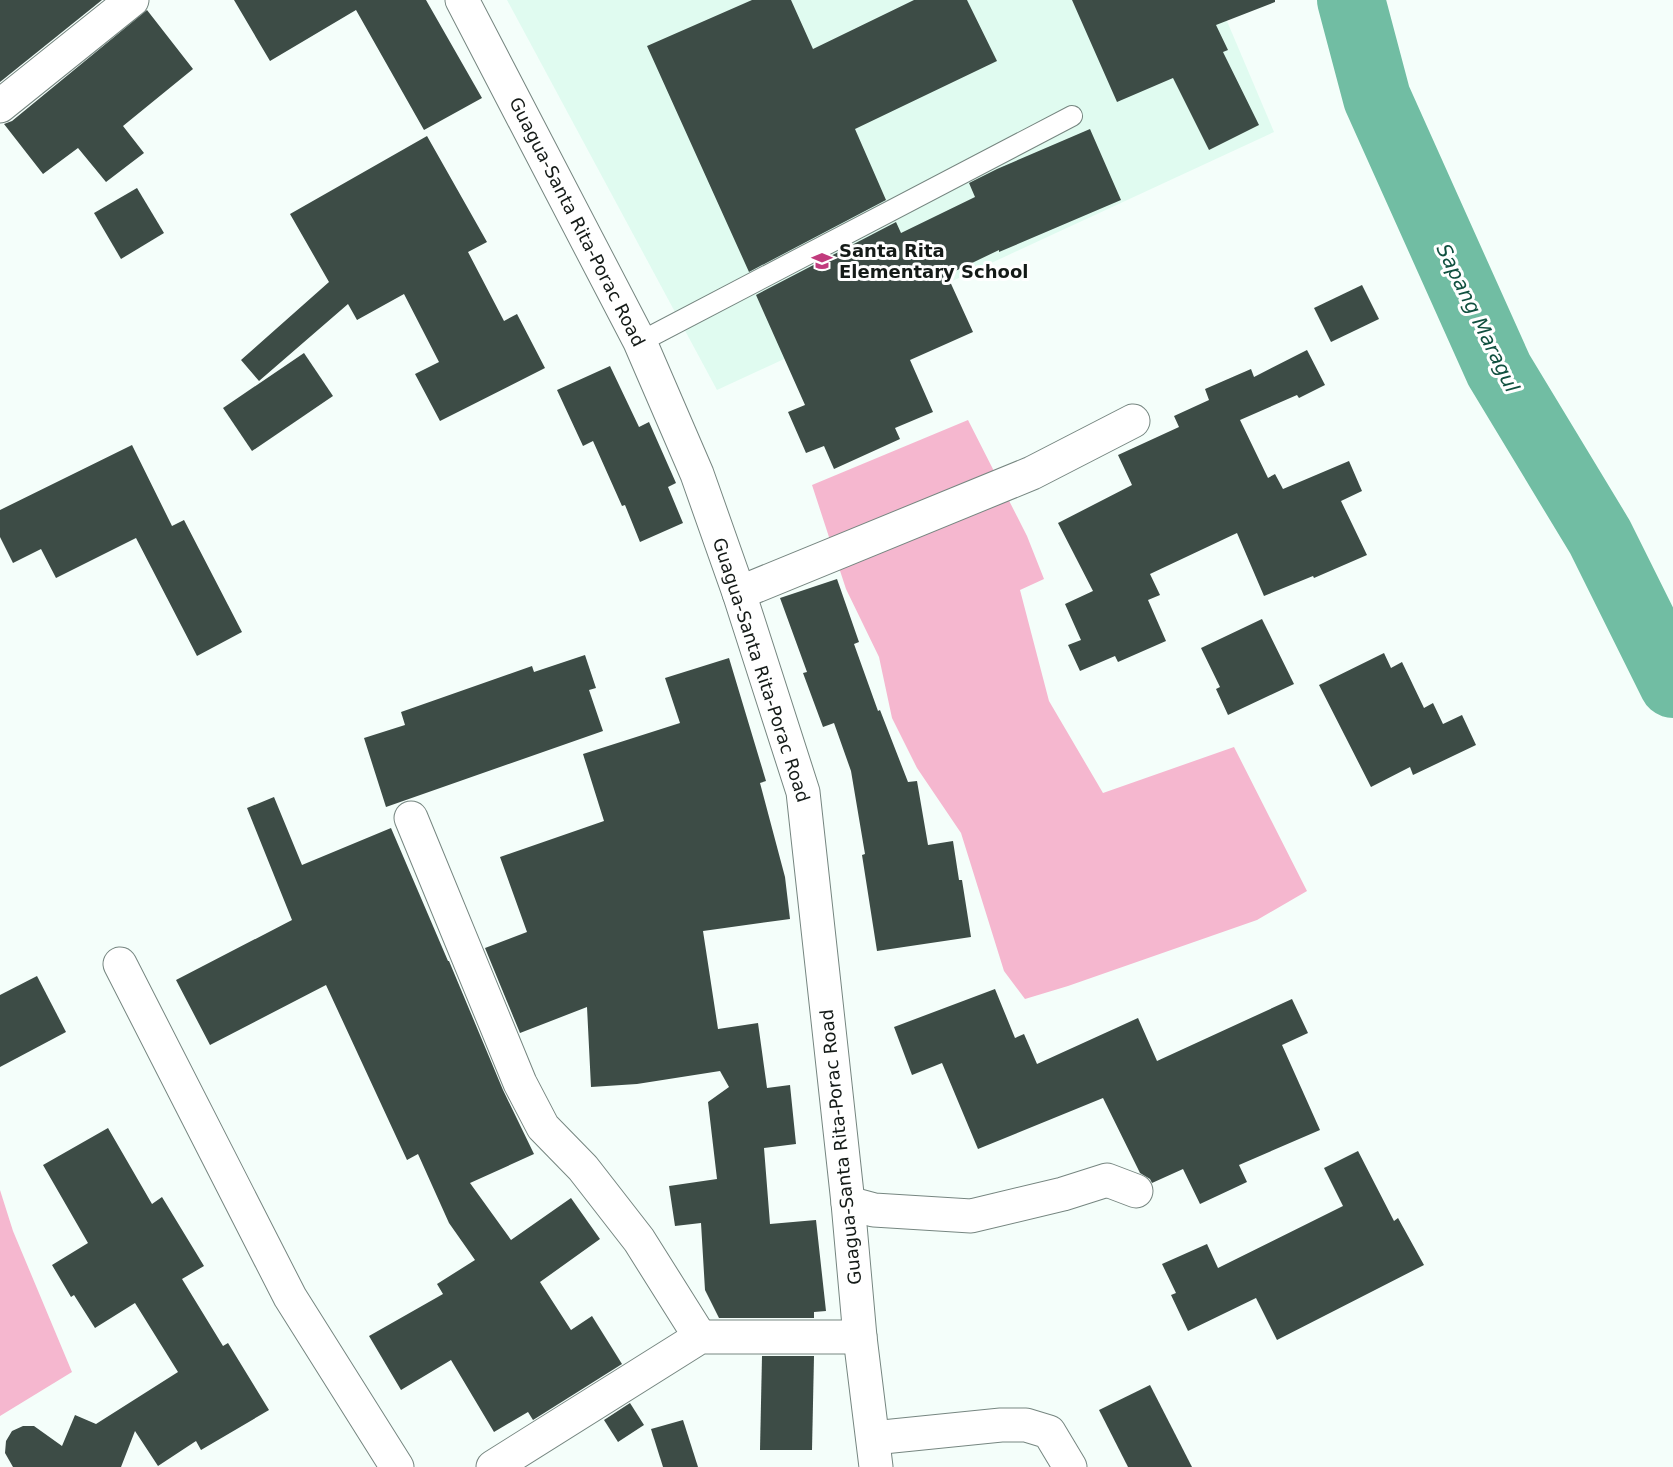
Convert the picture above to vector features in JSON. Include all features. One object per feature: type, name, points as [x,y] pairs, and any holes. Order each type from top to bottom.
[{"type":"street","points":[[0,106],[132,0]]},
{"type":"street","name":"Guagua-Santa Rita-Porac Road","points":[[462,0],[640,342],[697,474],[739,593],[803,792],[848,1203],[860,1336],[875,1453]]},
{"type":"street","points":[[739,593],[1032,472],[1133,421]]},
{"type":"street","points":[[411,818],[520,1083],[543,1127],[583,1168],[639,1240],[700,1337]]},
{"type":"street","points":[[120,964],[290,1297],[397,1467]]},
{"type":"street","points":[[848,1203],[874,1210],[970,1216],[1063,1194],[1107,1180],[1136,1191]]},
{"type":"street","points":[[493,1467],[700,1337],[860,1336]]},
{"type":"street","points":[[875,1453],[1001,1425],[1026,1425],[1049,1432],[1070,1467]]},
{"type":"lane","points":[[640,342],[1072,116]]},
{"type":"shaded area","name":"Santa Rita Elementary School","points":[[507,0],[1218,0],[1274,132],[717,390]]},
{"type":"shaded area","points":[[968,420],[1027,536],[1044,579],[1020,590],[1049,701],[1103,793],[1234,747],[1307,891],[1257,920],[1025,999],[1004,971],[961,833],[917,768],[892,718],[879,657],[846,589],[812,485]]},
{"type":"shaded area","points":[[0,1190],[13,1231],[72,1372],[0,1416]]},
{"type":"building","points":[[0,0],[102,0],[0,82]]},
{"type":"building","points":[[234,0],[426,0],[482,98],[424,130],[356,10],[270,61]]},
{"type":"building","points":[[752,0],[791,0],[813,49],[914,0],[967,0],[997,61],[855,129],[886,200],[749,272],[647,46]]},
{"type":"building","points":[[1072,0],[1275,0],[1275,2],[1216,25],[1228,50],[1223,52],[1259,125],[1209,150],[1173,78],[1117,102]]},
{"type":"building","points":[[147,10],[193,69],[123,126],[144,153],[106,182],[78,148],[43,174],[4,124],[12,121]]},
{"type":"building","points":[[1090,129],[1121,200],[999,252],[999,250],[947,275],[973,332],[910,360],[933,412],[895,428],[900,439],[834,469],[824,446],[806,453],[788,412],[805,405],[756,295],[896,222],[901,233],[975,197],[969,183]]},
{"type":"building","points":[[427,136],[487,242],[468,252],[504,321],[517,314],[545,368],[440,421],[415,374],[439,362],[404,294],[357,320],[348,304],[259,381],[241,360],[329,282],[290,214]]},
{"type":"building","points":[[137,188],[164,233],[121,259],[94,213]]},
{"type":"building","points":[[1362,285],[1379,319],[1331,342],[1314,308]]},
{"type":"building","points":[[1307,350],[1325,385],[1299,398],[1297,395],[1240,420],[1268,478],[1275,474],[1283,489],[1349,461],[1362,491],[1341,501],[1367,555],[1264,596],[1237,533],[1150,574],[1160,595],[1148,600],[1166,641],[1118,662],[1115,656],[1080,671],[1068,645],[1081,640],[1065,604],[1093,591],[1058,523],[1132,485],[1118,455],[1179,427],[1174,416],[1209,400],[1205,389],[1251,369],[1254,377]]},
{"type":"building","points":[[304,353],[333,396],[252,451],[223,408]]},
{"type":"building","points":[[610,366],[639,427],[649,422],[676,483],[668,487],[683,523],[640,542],[625,505],[622,506],[593,441],[583,446],[557,390]]},
{"type":"building","points":[[132,445],[172,526],[184,520],[242,632],[197,656],[136,538],[56,578],[41,549],[13,563],[0,537],[0,510]]},
{"type":"building","points":[[837,579],[859,642],[854,644],[878,711],[880,710],[908,782],[917,781],[928,845],[953,841],[971,937],[877,951],[862,855],[865,854],[851,771],[834,723],[823,727],[803,673],[807,672],[780,598]]},
{"type":"building","points":[[1262,619],[1294,684],[1228,715],[1216,689],[1220,687],[1201,648]]},
{"type":"building","points":[[1384,653],[1391,668],[1402,662],[1424,708],[1433,703],[1443,724],[1462,715],[1476,745],[1413,775],[1410,767],[1371,787],[1319,685]]},
{"type":"building","points":[[585,655],[596,688],[589,690],[603,731],[386,807],[364,738],[405,725],[401,712],[532,666],[534,672]]},
{"type":"building","points":[[729,658],[766,781],[760,783],[785,877],[790,919],[703,931],[718,1029],[758,1023],[767,1088],[790,1085],[796,1144],[764,1148],[770,1224],[816,1220],[826,1311],[814,1312],[814,1318],[719,1318],[705,1290],[701,1223],[675,1226],[669,1186],[717,1179],[708,1102],[729,1087],[720,1071],[637,1084],[591,1087],[587,1007],[520,1033],[485,948],[527,932],[500,857],[604,821],[583,754],[680,723],[665,678]]},
{"type":"building","points":[[274,797],[302,865],[391,828],[503,1090],[534,1154],[470,1183],[511,1240],[571,1198],[600,1239],[540,1282],[571,1330],[592,1316],[622,1364],[533,1420],[528,1412],[494,1432],[451,1360],[401,1390],[369,1336],[443,1294],[437,1284],[475,1260],[449,1223],[418,1154],[407,1160],[326,985],[210,1045],[176,980],[292,920],[247,808]]},
{"type":"building","points":[[37,976],[66,1032],[0,1067],[0,995]]},
{"type":"building","points":[[995,989],[1015,1038],[1024,1034],[1037,1064],[1138,1018],[1157,1061],[1292,999],[1308,1033],[1282,1045],[1320,1130],[1239,1165],[1247,1182],[1200,1204],[1183,1169],[1152,1183],[1140,1173],[1103,1098],[978,1149],[942,1063],[912,1075],[894,1027]]},
{"type":"building","points":[[108,1128],[152,1204],[162,1197],[204,1266],[182,1279],[223,1346],[228,1343],[269,1410],[201,1450],[196,1441],[158,1466],[135,1431],[121,1467],[13,1467],[5,1453],[6,1441],[12,1431],[23,1426],[34,1426],[62,1446],[75,1415],[96,1424],[178,1372],[135,1303],[95,1328],[74,1295],[71,1297],[52,1265],[88,1243],[43,1165]]},
{"type":"building","points":[[1358,1151],[1394,1221],[1398,1218],[1424,1265],[1277,1340],[1256,1298],[1188,1331],[1171,1295],[1176,1293],[1162,1264],[1207,1244],[1218,1268],[1343,1206],[1324,1168]]},
{"type":"building","points":[[762,1356],[814,1356],[812,1450],[760,1450]]},
{"type":"building","points":[[1150,1385],[1192,1467],[1128,1467],[1099,1410]]},
{"type":"building","points":[[630,1403],[644,1425],[618,1442],[604,1420]]},
{"type":"building","points":[[683,1420],[698,1467],[663,1467],[651,1429]]},
{"type":"waterway","name":"Sapang Maragul","points":[[1351,0],[1377,98],[1499,370],[1600,537],[1673,684]]},
{"type":"place","name":"Santa Rita Elementary School","points":[[822,261]]}]
